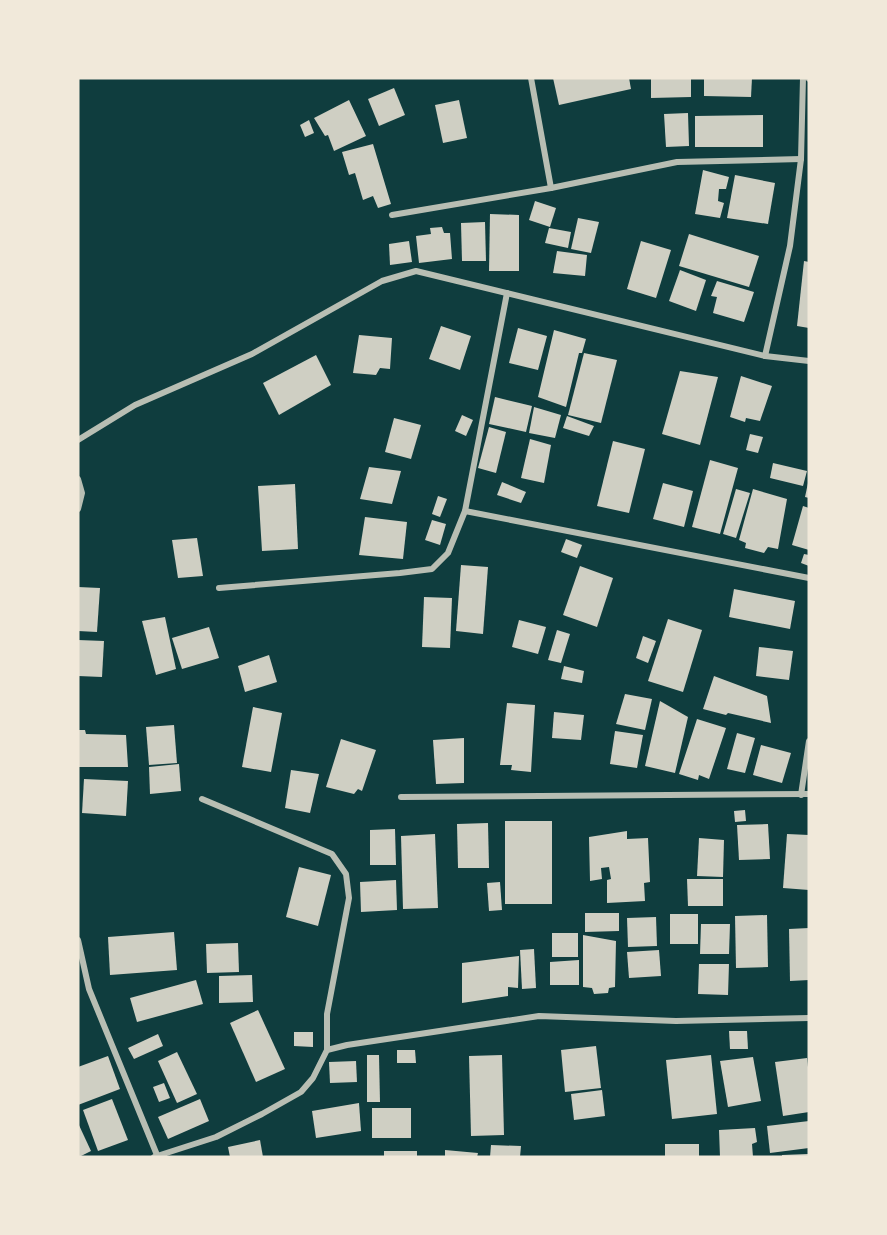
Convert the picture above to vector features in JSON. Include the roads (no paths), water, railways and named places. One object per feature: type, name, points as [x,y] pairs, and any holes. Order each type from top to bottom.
[{"type":"street","points":[[531,78],[551,188]]},
{"type":"street","points":[[765,356],[790,246],[801,159],[803,78]]},
{"type":"street","points":[[392,215],[551,188],[677,162],[801,159]]},
{"type":"street","points":[[78,440],[135,405],[252,354],[382,281],[416,271],[765,356],[809,361]]},
{"type":"street","points":[[219,588],[400,573],[432,568],[448,553],[465,511],[507,293]]},
{"type":"street","points":[[78,479],[82,493],[78,509]]},
{"type":"street","points":[[465,511],[809,578]]},
{"type":"street","points":[[801,795],[809,741]]},
{"type":"street","points":[[401,798],[809,794]]},
{"type":"street","points":[[78,940],[89,989],[155,1156],[216,1137],[301,1092],[314,1078],[327,1050],[327,1014],[349,898],[346,874],[332,854],[202,799]]},
{"type":"street","points":[[327,1050],[376,1040],[539,1016],[676,1020],[809,1018]]}]
